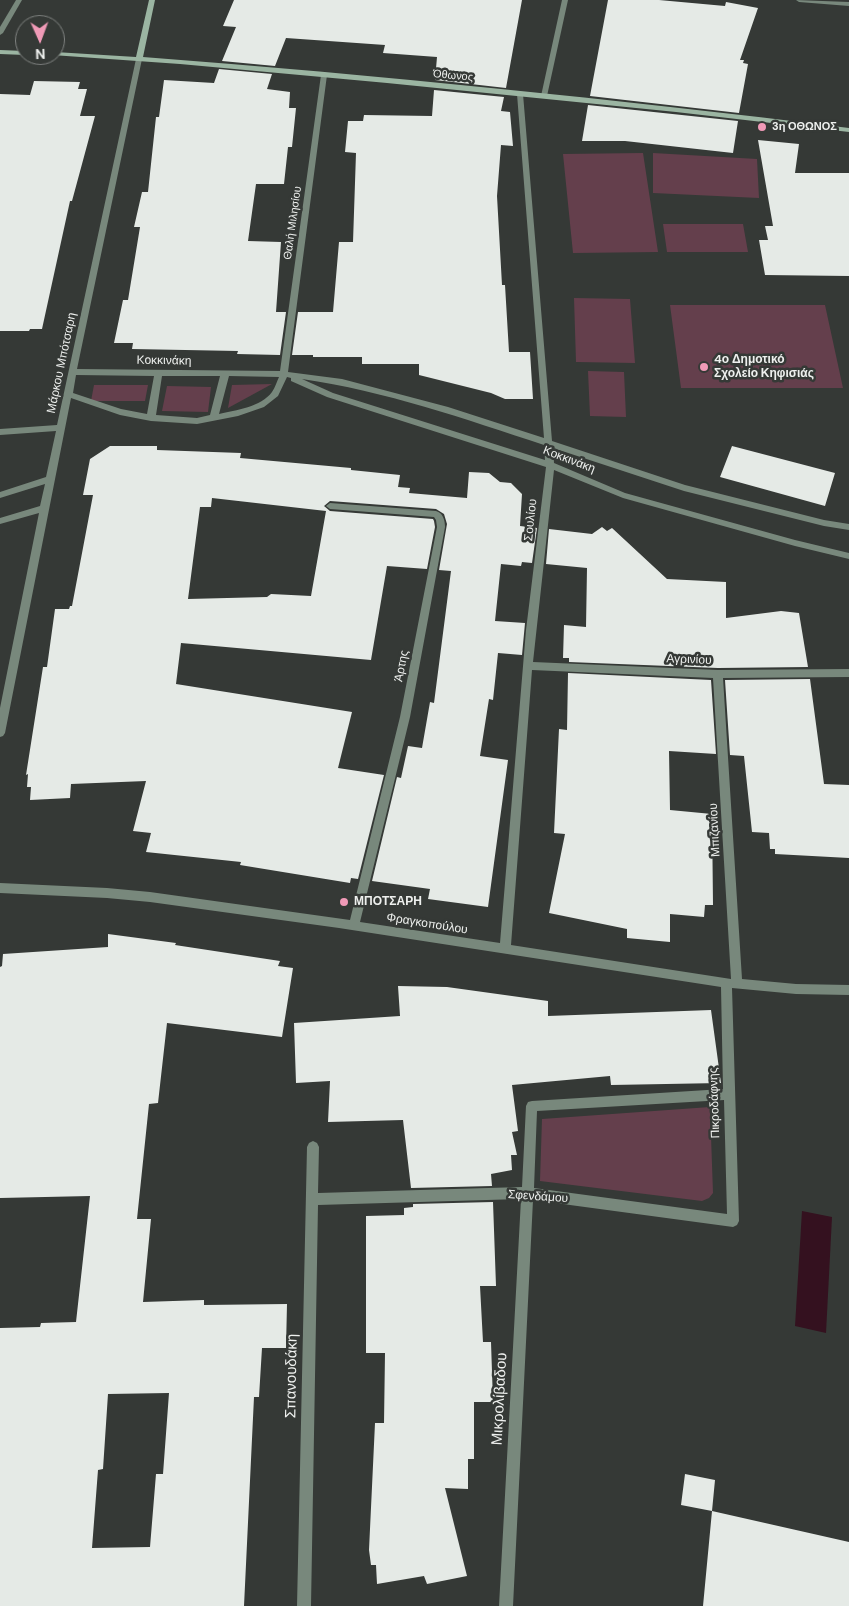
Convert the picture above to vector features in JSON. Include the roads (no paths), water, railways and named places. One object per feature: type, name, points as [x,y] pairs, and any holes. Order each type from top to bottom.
[{"type":"street","points":[[0,33],[19,0]]},
{"type":"street","name":"Μάρκου Μπότσαρη","points":[[0,733],[50,479],[152,0]]},
{"type":"street","points":[[544,96],[565,0]]},
{"type":"street","points":[[799,0],[849,4]]},
{"type":"street","points":[[0,52],[15,53]]},
{"type":"street","name":"Όθωνος","points":[[65,54],[139,58],[544,96],[849,130]]},
{"type":"street","name":"Θαλή Μιλησίου","points":[[68,394],[120,412],[151,418],[197,421],[262,405],[275,394],[284,374],[324,75]]},
{"type":"street","name":"Σουλίου","points":[[505,949],[529,666],[550,464],[520,94]]},
{"type":"street","name":"Κοκκινάκη","points":[[74,372],[284,374],[352,384],[445,409],[684,488],[824,523],[849,527]]},
{"type":"street","points":[[151,418],[158,374]]},
{"type":"street","points":[[214,418],[225,374]]},
{"type":"street","name":"Κοκκινάκη","points":[[284,374],[330,395],[550,464],[623,495],[849,556]]},
{"type":"street","points":[[0,432],[61,428]]},
{"type":"street","points":[[0,495],[50,479]]},
{"type":"street","name":"Άρτης","points":[[330,506],[436,514],[440,518],[441,527],[405,717],[354,926]]},
{"type":"street","points":[[0,521],[44,508]]},
{"type":"street","name":"Αγρινίου","points":[[529,666],[718,674],[849,673]]},
{"type":"street","name":"Μπιζανίου","points":[[718,674],[731,984]]},
{"type":"street","name":"Φραγκοπούλου","points":[[0,888],[150,897],[354,926],[731,984],[796,989],[849,990]]},
{"type":"street","name":"Πικροδάφνης","points":[[731,984],[729,1094],[733,1221]]},
{"type":"street","name":"Μικρολίβαδου","points":[[506,1606],[532,1106],[729,1094]]},
{"type":"street","name":"Σπανουδάκη","points":[[304,1606],[313,1147]]},
{"type":"street","name":"Σφενδάμου","points":[[312,1200],[526,1194],[733,1221]]},
{"type":"place","name":"3η ΟΘΩΝΟΣ","points":[[762,127]]},
{"type":"place","name":"4ο Δημοτικό Σχολείο Κηφισιάς","points":[[704,367]]},
{"type":"place","name":"ΜΠΟΤΣΑΡΗ","points":[[344,902]]}]
